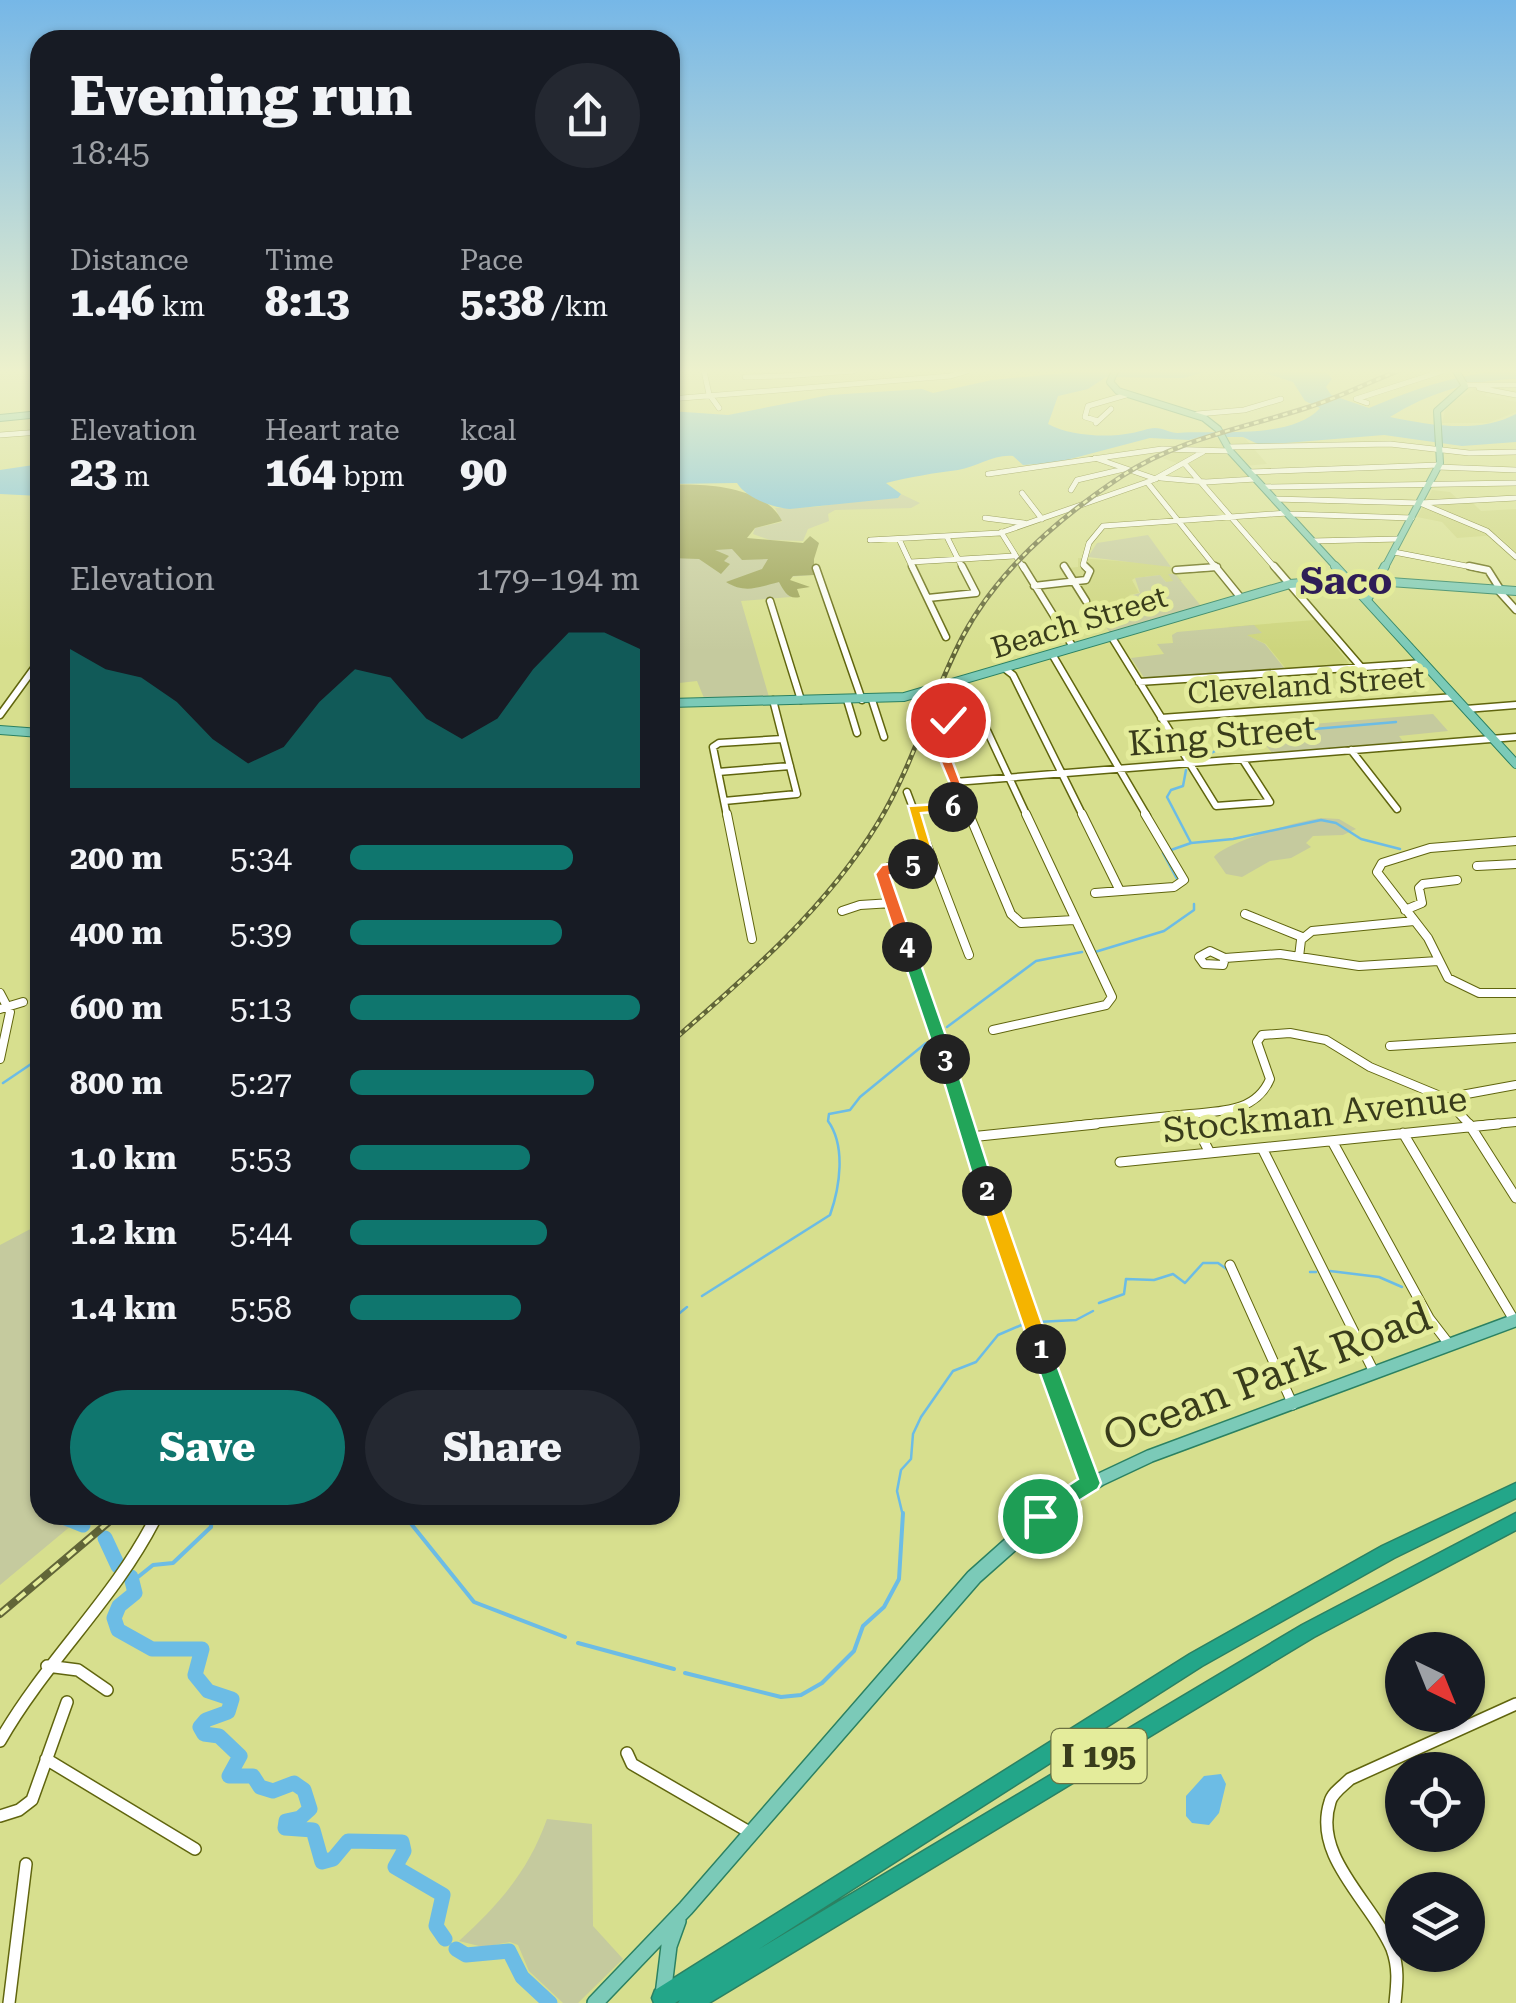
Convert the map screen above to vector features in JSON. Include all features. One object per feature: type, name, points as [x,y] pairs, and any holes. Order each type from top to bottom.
[{"type":"highway","name":"I 195","points":[[660,2001],[1211,1651],[1388,1552],[1516,1490]]},
{"type":"highway","name":"I 195","points":[[688,2003],[1308,1632],[1516,1522]]},
{"type":"main road","points":[[1242,464],[1516,764]]},
{"type":"main road","points":[[1364,597],[1378,583],[1438,466]]},
{"type":"main road","name":"Beach Street","points":[[680,703],[907,696],[1290,584],[1348,580],[1516,590]]},
{"type":"main road","points":[[0,730],[30,732]]},
{"type":"main road","name":"Ocean Park Road","points":[[595,2003],[686,1908],[992,1557],[1040,1516],[1090,1483],[1150,1456],[1515,1320]]},
{"type":"main road","name":"Ocean Park Road","points":[[660,2001],[673,1930],[686,1908]]},
{"type":"main road","points":[[640,1956],[652,1957],[666,1967]]},
{"type":"street","points":[[988,474],[1052,464]]},
{"type":"street","points":[[1112,464],[1157,478],[1202,482],[1256,479]]},
{"type":"street","points":[[870,540],[1002,532],[1147,482],[1181,464]]},
{"type":"street","points":[[1185,464],[1361,667]]},
{"type":"street","points":[[1249,472],[1438,466],[1516,470]]},
{"type":"street","points":[[1092,502],[1068,489],[1077,480],[1124,469]]},
{"type":"street","points":[[1147,482],[1241,598]]},
{"type":"street","points":[[1263,487],[1516,483]]},
{"type":"street","points":[[1022,493],[1042,519]]},
{"type":"street","points":[[1274,499],[1420,503],[1516,498]]},
{"type":"street","points":[[1420,503],[1487,531],[1516,556]]},
{"type":"street","points":[[1034,586],[1075,584],[1090,574],[1082,562],[1100,527],[1287,514],[1412,518]]},
{"type":"street","points":[[985,518],[1028,524]]},
{"type":"street","points":[[1002,532],[1073,648]]},
{"type":"street","points":[[928,598],[974,594],[947,537]]},
{"type":"street","points":[[1312,541],[1400,539]]},
{"type":"street","points":[[899,540],[946,637]]},
{"type":"street","points":[[1394,552],[1489,571],[1516,610]]},
{"type":"street","points":[[911,562],[1014,556]]},
{"type":"street","points":[[1064,566],[1086,600]]},
{"type":"street","points":[[816,568],[884,738]]},
{"type":"street","points":[[1176,570],[1217,568]]},
{"type":"street","points":[[770,600],[801,700]]},
{"type":"street","points":[[1111,636],[1217,806],[1269,803],[1243,760]]},
{"type":"street","points":[[1052,654],[1183,878],[1182,884],[1096,894]]},
{"type":"street","points":[[1139,682],[1424,663]]},
{"type":"street","points":[[1004,668],[1012,675],[1120,891]]},
{"type":"street","points":[[0,715],[30,674]]},
{"type":"street","points":[[946,686],[947,697],[936,737],[1011,914],[1018,922],[1074,920]]},
{"type":"street","name":"Cleveland Street","points":[[1161,718],[1455,697]]},
{"type":"street","points":[[724,800],[797,795],[773,700]]},
{"type":"street","points":[[847,700],[857,733]]},
{"type":"street","points":[[1466,709],[1516,705]]},
{"type":"street","points":[[938,720],[978,720],[984,724],[1112,1002],[994,1030]]},
{"type":"street","name":"King Street","points":[[956,782],[1516,737]]},
{"type":"street","points":[[752,939],[715,744],[782,739]]},
{"type":"street","points":[[1351,750],[1397,809]]},
{"type":"street","points":[[718,772],[790,766]]},
{"type":"street","points":[[907,792],[969,955]]},
{"type":"street","points":[[913,809],[966,807]]},
{"type":"street","points":[[1515,995],[1466,989],[1446,976],[1428,938],[1379,876],[1378,868],[1386,860],[1442,848],[1516,841]]},
{"type":"street","points":[[932,862],[884,870],[882,876],[1064,1420],[1090,1483]]},
{"type":"street","points":[[1477,866],[1516,864]]},
{"type":"street","points":[[1406,910],[1422,902],[1419,888],[1423,884],[1457,880]]},
{"type":"street","points":[[842,911],[852,906],[892,902]]},
{"type":"street","points":[[1246,914],[1302,938]]},
{"type":"street","points":[[1302,938],[1319,929],[1414,921]]},
{"type":"street","points":[[1299,956],[1302,938]]},
{"type":"street","points":[[1225,958],[1268,954],[1359,966],[1438,960]]},
{"type":"street","points":[[0,993],[5,1008],[0,1059]]},
{"type":"street","points":[[5,1008],[23,1002]]},
{"type":"street","points":[[970,1137],[1245,1106],[1264,1094],[1270,1079],[1256,1042],[1262,1035],[1290,1033],[1326,1040],[1370,1067],[1444,1098],[1471,1126],[1516,1198]]},
{"type":"street","points":[[1390,1046],[1516,1038]]},
{"type":"street","points":[[1444,1098],[1516,1084]]},
{"type":"street","points":[[1190,1114],[1210,1153]]},
{"type":"street","name":"Stockman Avenue","points":[[1120,1162],[1516,1122]]},
{"type":"street","points":[[1402,1133],[1515,1320]]},
{"type":"street","points":[[1332,1141],[1424,1309],[1449,1344]]},
{"type":"street","points":[[1262,1148],[1374,1372]]},
{"type":"street","points":[[1230,1265],[1293,1405]]},
{"type":"street","points":[[0,1741],[22,1700],[126,1570],[151,1525]]},
{"type":"street","points":[[48,1666],[78,1670],[106,1690]]},
{"type":"street","points":[[0,1816],[29,1804],[67,1702]]},
{"type":"street","points":[[1395,2003],[1400,1982],[1395,1958],[1328,1837],[1330,1799],[1350,1779],[1516,1704]]},
{"type":"street","points":[[628,1754],[632,1764],[751,1833]]},
{"type":"street","points":[[46,1759],[196,1848]]},
{"type":"street","points":[[9,2003],[26,1864]]},
{"type":"shaded area","points":[[1181,464],[1262,464],[1244,466],[1254,478],[1202,480]]},
{"type":"shaded area","points":[[680,485],[733,490],[763,501],[782,521],[755,528],[747,538],[803,543],[810,536],[819,543],[814,575],[793,576],[790,580],[810,587],[797,589],[800,597],[796,598],[787,594],[779,582],[739,588],[726,582],[762,569],[768,559],[742,560],[732,549],[715,550],[729,556],[724,561],[730,564],[721,574],[699,559],[680,558]]},
{"type":"shaded area","points":[[1432,490],[1450,492],[1460,501],[1470,500],[1481,511],[1516,509],[1516,552],[1497,535],[1457,538],[1442,522],[1417,517]]},
{"type":"shaded area","points":[[901,494],[920,503],[911,508],[835,510],[828,514],[829,521],[808,529],[803,541],[770,540],[753,534],[755,528],[782,522],[775,508],[815,507]]},
{"type":"shaded area","points":[[1148,535],[1171,567],[1088,557],[1097,543]]},
{"type":"shaded area","points":[[680,541],[771,542],[812,575],[788,577],[791,597],[741,601],[769,697],[704,698],[697,681],[680,683]]},
{"type":"shaded area","points":[[1078,558],[1158,564],[1171,567],[1182,581],[1166,582],[1160,575],[1135,578],[1132,580],[1139,593],[1129,595],[1142,612],[1100,618],[1068,568],[1078,567]]},
{"type":"shaded area","points":[[1168,574],[1175,574],[1201,606],[1110,633],[1101,619],[1145,613],[1133,595],[1140,593],[1135,578],[1160,575],[1166,582],[1173,581]]},
{"type":"shaded area","points":[[1315,620],[1351,666],[1287,670],[1266,644],[1228,627]]},
{"type":"shaded area","points":[[1254,625],[1262,633],[1247,635],[1265,644],[1285,669],[1145,679],[1131,658],[1164,654],[1157,644],[1173,643],[1172,635],[1177,632]]},
{"type":"shaded area","points":[[1433,714],[1448,731],[1399,736],[1405,744],[1273,754],[1252,729]]},
{"type":"shaded area","points":[[1322,818],[1339,819],[1356,829],[1343,835],[1313,836],[1306,843],[1311,847],[1291,858],[1270,861],[1242,877],[1226,874],[1214,857],[1247,839]]},
{"type":"shaded area","points":[[30,1229],[30,1525],[72,1525],[0,1585],[0,1245]]},
{"type":"shaded area","points":[[547,1819],[592,1824],[593,1926],[623,1959],[578,2003],[563,2003],[529,1971],[518,1945],[510,1942],[483,1947],[459,1941],[511,1886]]},
{"type":"water","points":[[680,464],[976,464],[886,483],[901,494],[898,498],[790,509],[761,501],[737,483],[680,484]]},
{"type":"water","points":[[30,466],[30,496],[0,494],[0,470]]},
{"type":"water","points":[[1221,1774],[1226,1784],[1219,1813],[1209,1825],[1192,1823],[1186,1816],[1186,1796],[1204,1776]]},
{"type":"waterway","points":[[1268,733],[1396,722]]},
{"type":"waterway","points":[[1199,760],[1249,732],[1264,733]]},
{"type":"waterway","points":[[1186,770],[1183,786],[1171,790],[1167,797],[1191,843]]},
{"type":"waterway","points":[[1191,843],[1233,839],[1321,820],[1336,823],[1361,839],[1400,849]]},
{"type":"waterway","points":[[1171,850],[1191,843]]},
{"type":"waterway","points":[[1163,853],[1177,879]]},
{"type":"waterway","points":[[1095,952],[1164,931],[1194,910],[1194,904]]},
{"type":"waterway","points":[[947,1027],[1036,961],[1082,952]]},
{"type":"waterway","points":[[702,1296],[830,1215],[839,1154],[829,1114],[850,1110],[860,1097],[926,1043]]},
{"type":"waterway","points":[[3,1083],[30,1065]]},
{"type":"waterway","points":[[1099,1303],[1124,1294],[1126,1279],[1154,1280],[1173,1274],[1185,1283],[1203,1263],[1218,1263],[1228,1270]]},
{"type":"waterway","points":[[1330,1271],[1379,1277],[1402,1287]]},
{"type":"waterway","points":[[1310,1272],[1316,1272]]},
{"type":"waterway","points":[[680,1313],[687,1307]]},
{"type":"waterway","points":[[1037,1322],[1076,1320],[1093,1311]]},
{"type":"waterway","points":[[903,1515],[897,1491],[901,1470],[911,1459],[913,1434],[921,1417],[953,1371],[976,1362],[998,1335],[1026,1323]]},
{"type":"waterway","points":[[685,1673],[781,1697],[801,1695],[822,1683],[854,1651],[863,1626],[884,1607],[899,1579],[903,1515]]},
{"type":"waterway","points":[[133,1581],[153,1565],[173,1563],[211,1525]]},
{"type":"waterway","points":[[412,1525],[474,1602],[565,1637]]},
{"type":"waterway","points":[[105,1538],[118,1566]]},
{"type":"waterway","points":[[131,1577],[135,1593],[119,1606],[114,1618],[118,1630],[152,1649],[202,1649],[195,1675],[208,1691],[232,1699],[228,1712],[206,1720],[200,1727],[204,1734],[219,1736],[240,1756],[229,1776],[253,1776],[260,1787],[273,1791],[294,1783],[304,1790],[310,1809],[300,1818],[286,1821],[285,1828],[313,1830],[322,1862],[333,1859],[348,1841],[402,1842],[404,1851],[395,1867],[443,1895],[436,1926],[445,1939]]},
{"type":"waterway","points":[[578,1643],[674,1669]]},
{"type":"waterway","points":[[456,1949],[466,1955],[509,1951],[522,1977],[550,2003]]},
{"type":"railway","points":[[680,1034],[783,941],[857,855],[902,777],[963,636],[994,589],[1054,527],[1141,464]]},
{"type":"railway","points":[[0,1614],[105,1525]]},
{"type":"district","name":"Saco","points":[[1346,581]]},
{"type":"route","points":[[948,720],[938,720],[936,733],[966,807],[913,809],[932,862],[893,866],[884,870],[882,876],[1064,1420],[1090,1483],[1040,1516]]}]
